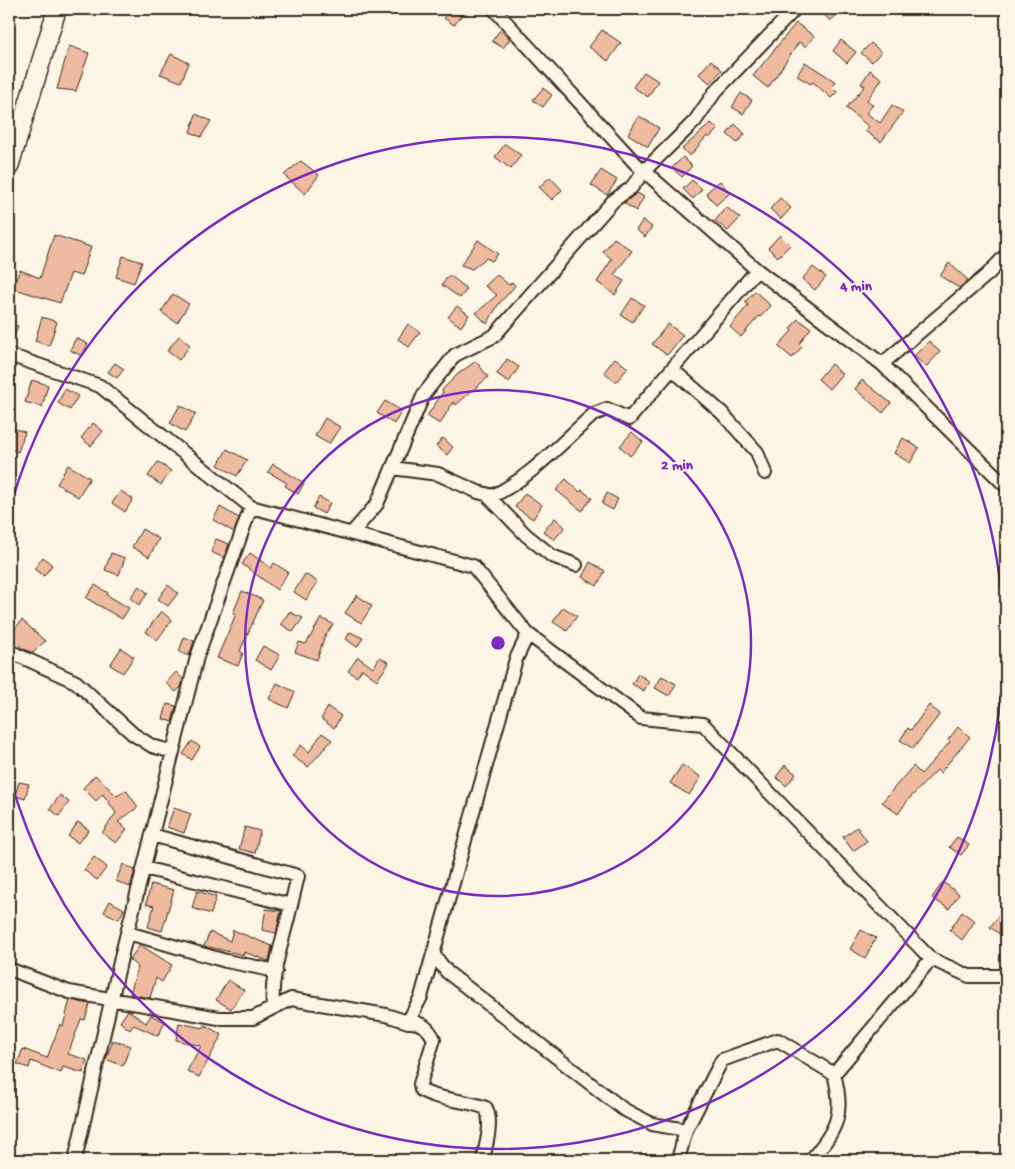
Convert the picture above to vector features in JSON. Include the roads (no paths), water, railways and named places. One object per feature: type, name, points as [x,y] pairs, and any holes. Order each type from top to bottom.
[{"type":"main road","points":[[9,167],[57,9]]},
{"type":"street","points":[[494,9],[644,171],[757,270],[882,364],[1006,486]]},
{"type":"street","points":[[352,533],[377,504],[424,394],[454,355],[494,336],[613,201],[631,188],[644,171],[695,121],[715,92],[794,9]]},
{"type":"street","points":[[882,364],[988,274],[1006,255]]},
{"type":"street","points":[[392,468],[438,474],[493,496],[526,475],[594,414],[607,409],[630,419],[757,270]]},
{"type":"street","points":[[9,355],[100,386],[156,433],[251,507],[473,566],[528,634],[640,718],[703,724],[931,959],[969,976],[1006,976]]},
{"type":"street","points":[[672,369],[722,413],[757,452],[765,473]]},
{"type":"street","points":[[486,494],[526,535],[552,556],[576,565]]},
{"type":"street","points":[[75,1160],[128,933],[197,657],[251,507]]},
{"type":"street","points":[[408,1022],[421,997],[516,659],[528,634]]},
{"type":"street","points":[[9,651],[76,682],[133,734],[152,746],[173,752]]},
{"type":"street","points":[[152,835],[298,876],[276,971],[272,994],[273,1007]]},
{"type":"street","points":[[144,868],[291,905]]},
{"type":"street","points":[[128,933],[226,961],[276,971]]},
{"type":"street","points":[[433,954],[455,978],[623,1109],[652,1124],[686,1130]]},
{"type":"street","points":[[834,1074],[931,959]]},
{"type":"street","points":[[9,969],[69,992],[112,1001],[220,1018],[253,1018],[291,999],[386,1015],[408,1022],[415,1021],[425,1026],[434,1039],[420,1084],[421,1090],[436,1096],[465,1101],[486,1108],[489,1115],[483,1160]]},
{"type":"street","points":[[678,1160],[686,1130],[722,1060],[778,1040],[834,1074],[838,1090],[836,1127],[811,1160]]}]
